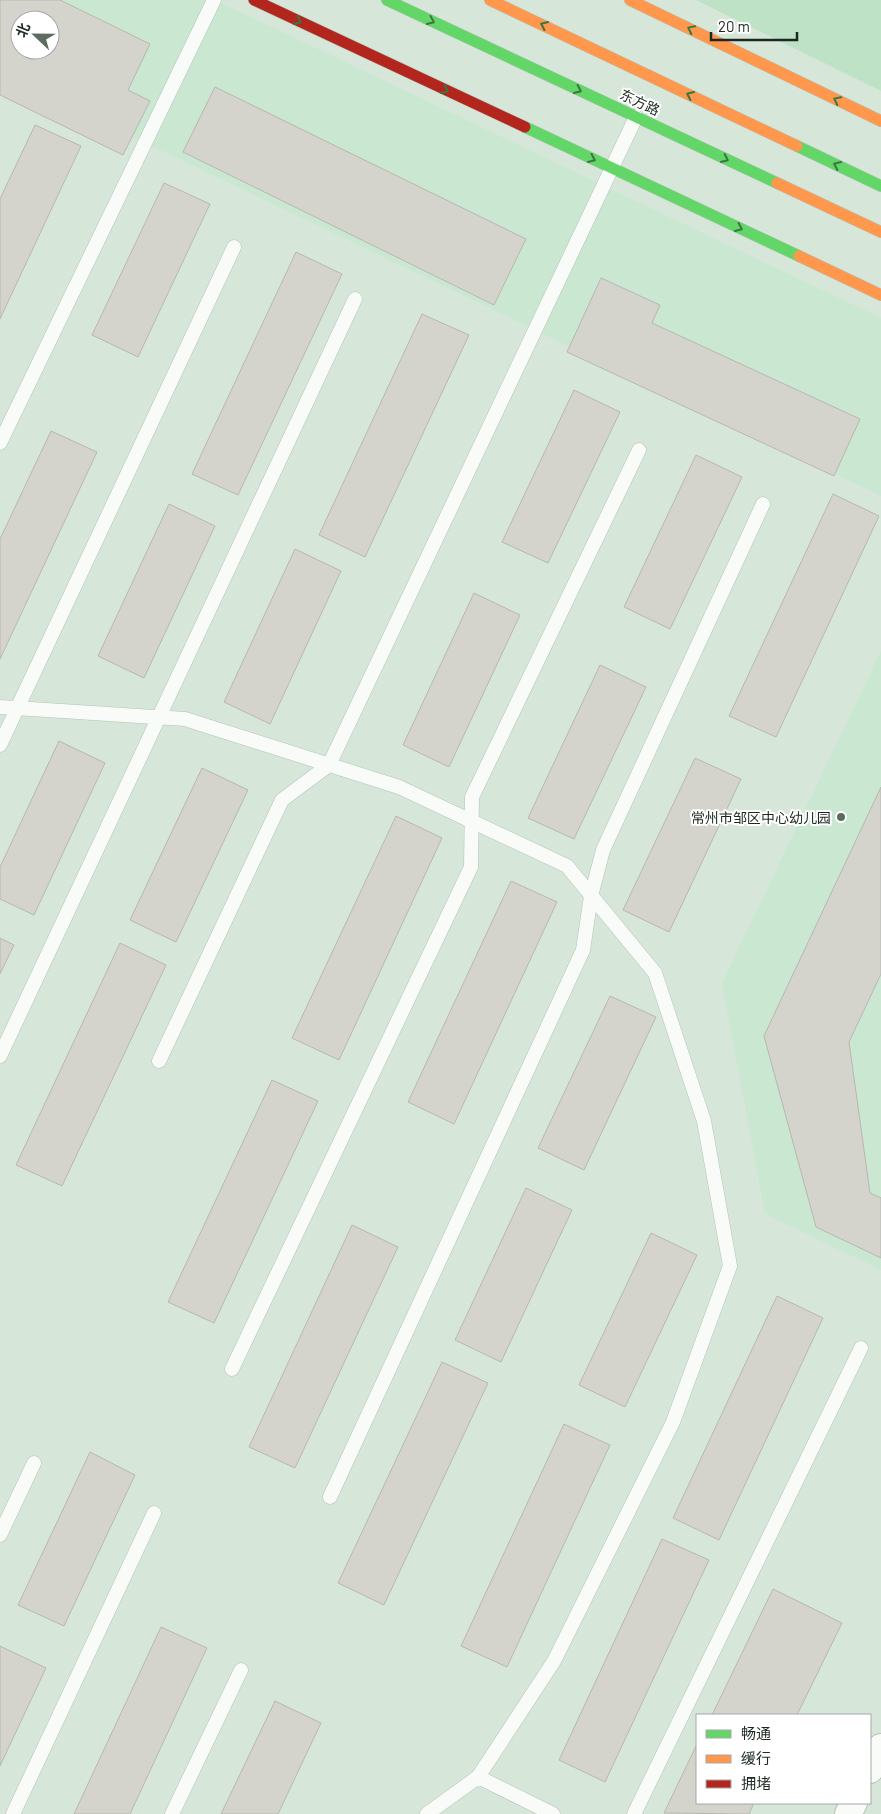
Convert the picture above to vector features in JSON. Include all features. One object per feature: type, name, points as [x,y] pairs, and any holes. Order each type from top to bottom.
[{"type":"main road","points":[[254,0],[881,295]]},
{"type":"main road","name":"东方路","points":[[387,0],[881,232]]},
{"type":"main road","name":"东方路","points":[[490,0],[881,186]]},
{"type":"main road","points":[[630,0],[881,121]]},
{"type":"street","points":[[871,1768],[881,1747]]},
{"type":"lane","points":[[0,443],[214,0]]},
{"type":"lane","points":[[159,1061],[282,800],[329,765],[636,117]]},
{"type":"lane","points":[[0,745],[234,247]]},
{"type":"lane","points":[[0,1056],[355,299]]},
{"type":"lane","points":[[232,1369],[471,867],[472,797],[639,450]]},
{"type":"lane","points":[[330,1497],[583,950],[591,896],[603,850],[763,504]]},
{"type":"lane","points":[[0,707],[185,719],[399,787],[566,866],[655,973],[704,1121],[730,1266],[674,1422],[554,1661],[478,1777],[427,1814]]},
{"type":"lane","points":[[634,1814],[860,1348]]},
{"type":"lane","points":[[0,1535],[34,1463]]},
{"type":"lane","points":[[13,1814],[154,1513]]},
{"type":"lane","points":[[172,1814],[241,1670]]},
{"type":"lane","points":[[478,1777],[553,1814]]},
{"type":"shaded area","points":[[0,0],[215,0],[881,318],[881,496],[0,73]]},
{"type":"shaded area","points":[[696,0],[881,0],[881,91]]},
{"type":"shaded area","name":"常州市邹区中心幼儿园","points":[[881,651],[881,1270],[765,1214],[722,983]]},
{"type":"building","points":[[0,0],[60,0],[150,44],[128,90],[150,101],[123,155],[0,95]]},
{"type":"building","points":[[215,87],[526,239],[494,305],[183,152]]},
{"type":"building","points":[[35,125],[81,146],[0,319],[0,199]]},
{"type":"building","points":[[164,183],[210,204],[138,357],[92,335]]},
{"type":"building","points":[[296,252],[342,274],[238,495],[192,474]]},
{"type":"building","points":[[601,278],[660,305],[652,323],[860,419],[834,476],[567,352]]},
{"type":"building","points":[[422,314],[469,335],[365,557],[319,535]]},
{"type":"building","points":[[574,390],[620,412],[548,563],[502,542]]},
{"type":"building","points":[[51,431],[97,452],[0,659],[0,539]]},
{"type":"building","points":[[696,455],[742,477],[670,629],[624,607]]},
{"type":"building","points":[[833,494],[879,516],[776,737],[729,716]]},
{"type":"building","points":[[169,504],[215,526],[144,678],[98,656]]},
{"type":"building","points":[[295,549],[341,571],[270,724],[224,702]]},
{"type":"building","points":[[474,593],[520,615],[449,767],[403,745]]},
{"type":"building","points":[[600,665],[646,687],[574,839],[528,818]]},
{"type":"building","points":[[59,741],[105,763],[34,915],[0,899],[0,867]]},
{"type":"building","points":[[695,758],[741,779],[669,932],[623,910]]},
{"type":"building","points":[[202,768],[248,790],[176,942],[130,920]]},
{"type":"building","points":[[881,787],[881,974],[849,1042],[870,1193],[881,1198],[881,1258],[816,1227],[764,1036]]},
{"type":"building","points":[[396,816],[442,838],[339,1060],[292,1038]]},
{"type":"building","points":[[511,881],[557,902],[454,1124],[408,1102]]},
{"type":"building","points":[[0,938],[14,945],[0,974]]},
{"type":"building","points":[[120,943],[166,965],[62,1186],[16,1165]]},
{"type":"building","points":[[610,996],[656,1017],[584,1170],[538,1148]]},
{"type":"building","points":[[272,1080],[318,1101],[214,1323],[168,1302]]},
{"type":"building","points":[[526,1188],[572,1210],[501,1362],[455,1340]]},
{"type":"building","points":[[352,1225],[398,1247],[295,1468],[249,1447]]},
{"type":"building","points":[[651,1233],[697,1255],[625,1407],[579,1385]]},
{"type":"building","points":[[777,1296],[823,1318],[719,1540],[673,1518]]},
{"type":"building","points":[[442,1362],[488,1383],[384,1605],[338,1583]]},
{"type":"building","points":[[564,1424],[610,1445],[507,1667],[461,1646]]},
{"type":"building","points":[[90,1452],[135,1475],[64,1626],[18,1605]]},
{"type":"building","points":[[662,1539],[709,1560],[605,1782],[559,1760]]},
{"type":"building","points":[[773,1589],[842,1623],[797,1714],[712,1714]]},
{"type":"building","points":[[161,1627],[207,1648],[130,1814],[74,1814]]},
{"type":"building","points":[[0,1646],[46,1668],[0,1766]]},
{"type":"building","points":[[275,1701],[321,1723],[278,1814],[221,1814]]},
{"type":"building","points":[[696,1746],[696,1804],[754,1804],[749,1814],[664,1813]]},
{"type":"traffic: fast","points":[[387,0],[777,183]]},
{"type":"traffic: fast","points":[[525,127],[799,256]]},
{"type":"traffic: fast","points":[[797,146],[881,186]]},
{"type":"traffic: slow","points":[[490,0],[797,146]]},
{"type":"traffic: slow","points":[[630,0],[881,121]]},
{"type":"traffic: slow","points":[[777,183],[881,232]]},
{"type":"traffic: slow","points":[[799,256],[881,295]]},
{"type":"traffic: jam","points":[[254,0],[525,127]]},
{"type":"place","name":"常州市邹区中心幼儿园","points":[[841,817]]}]
